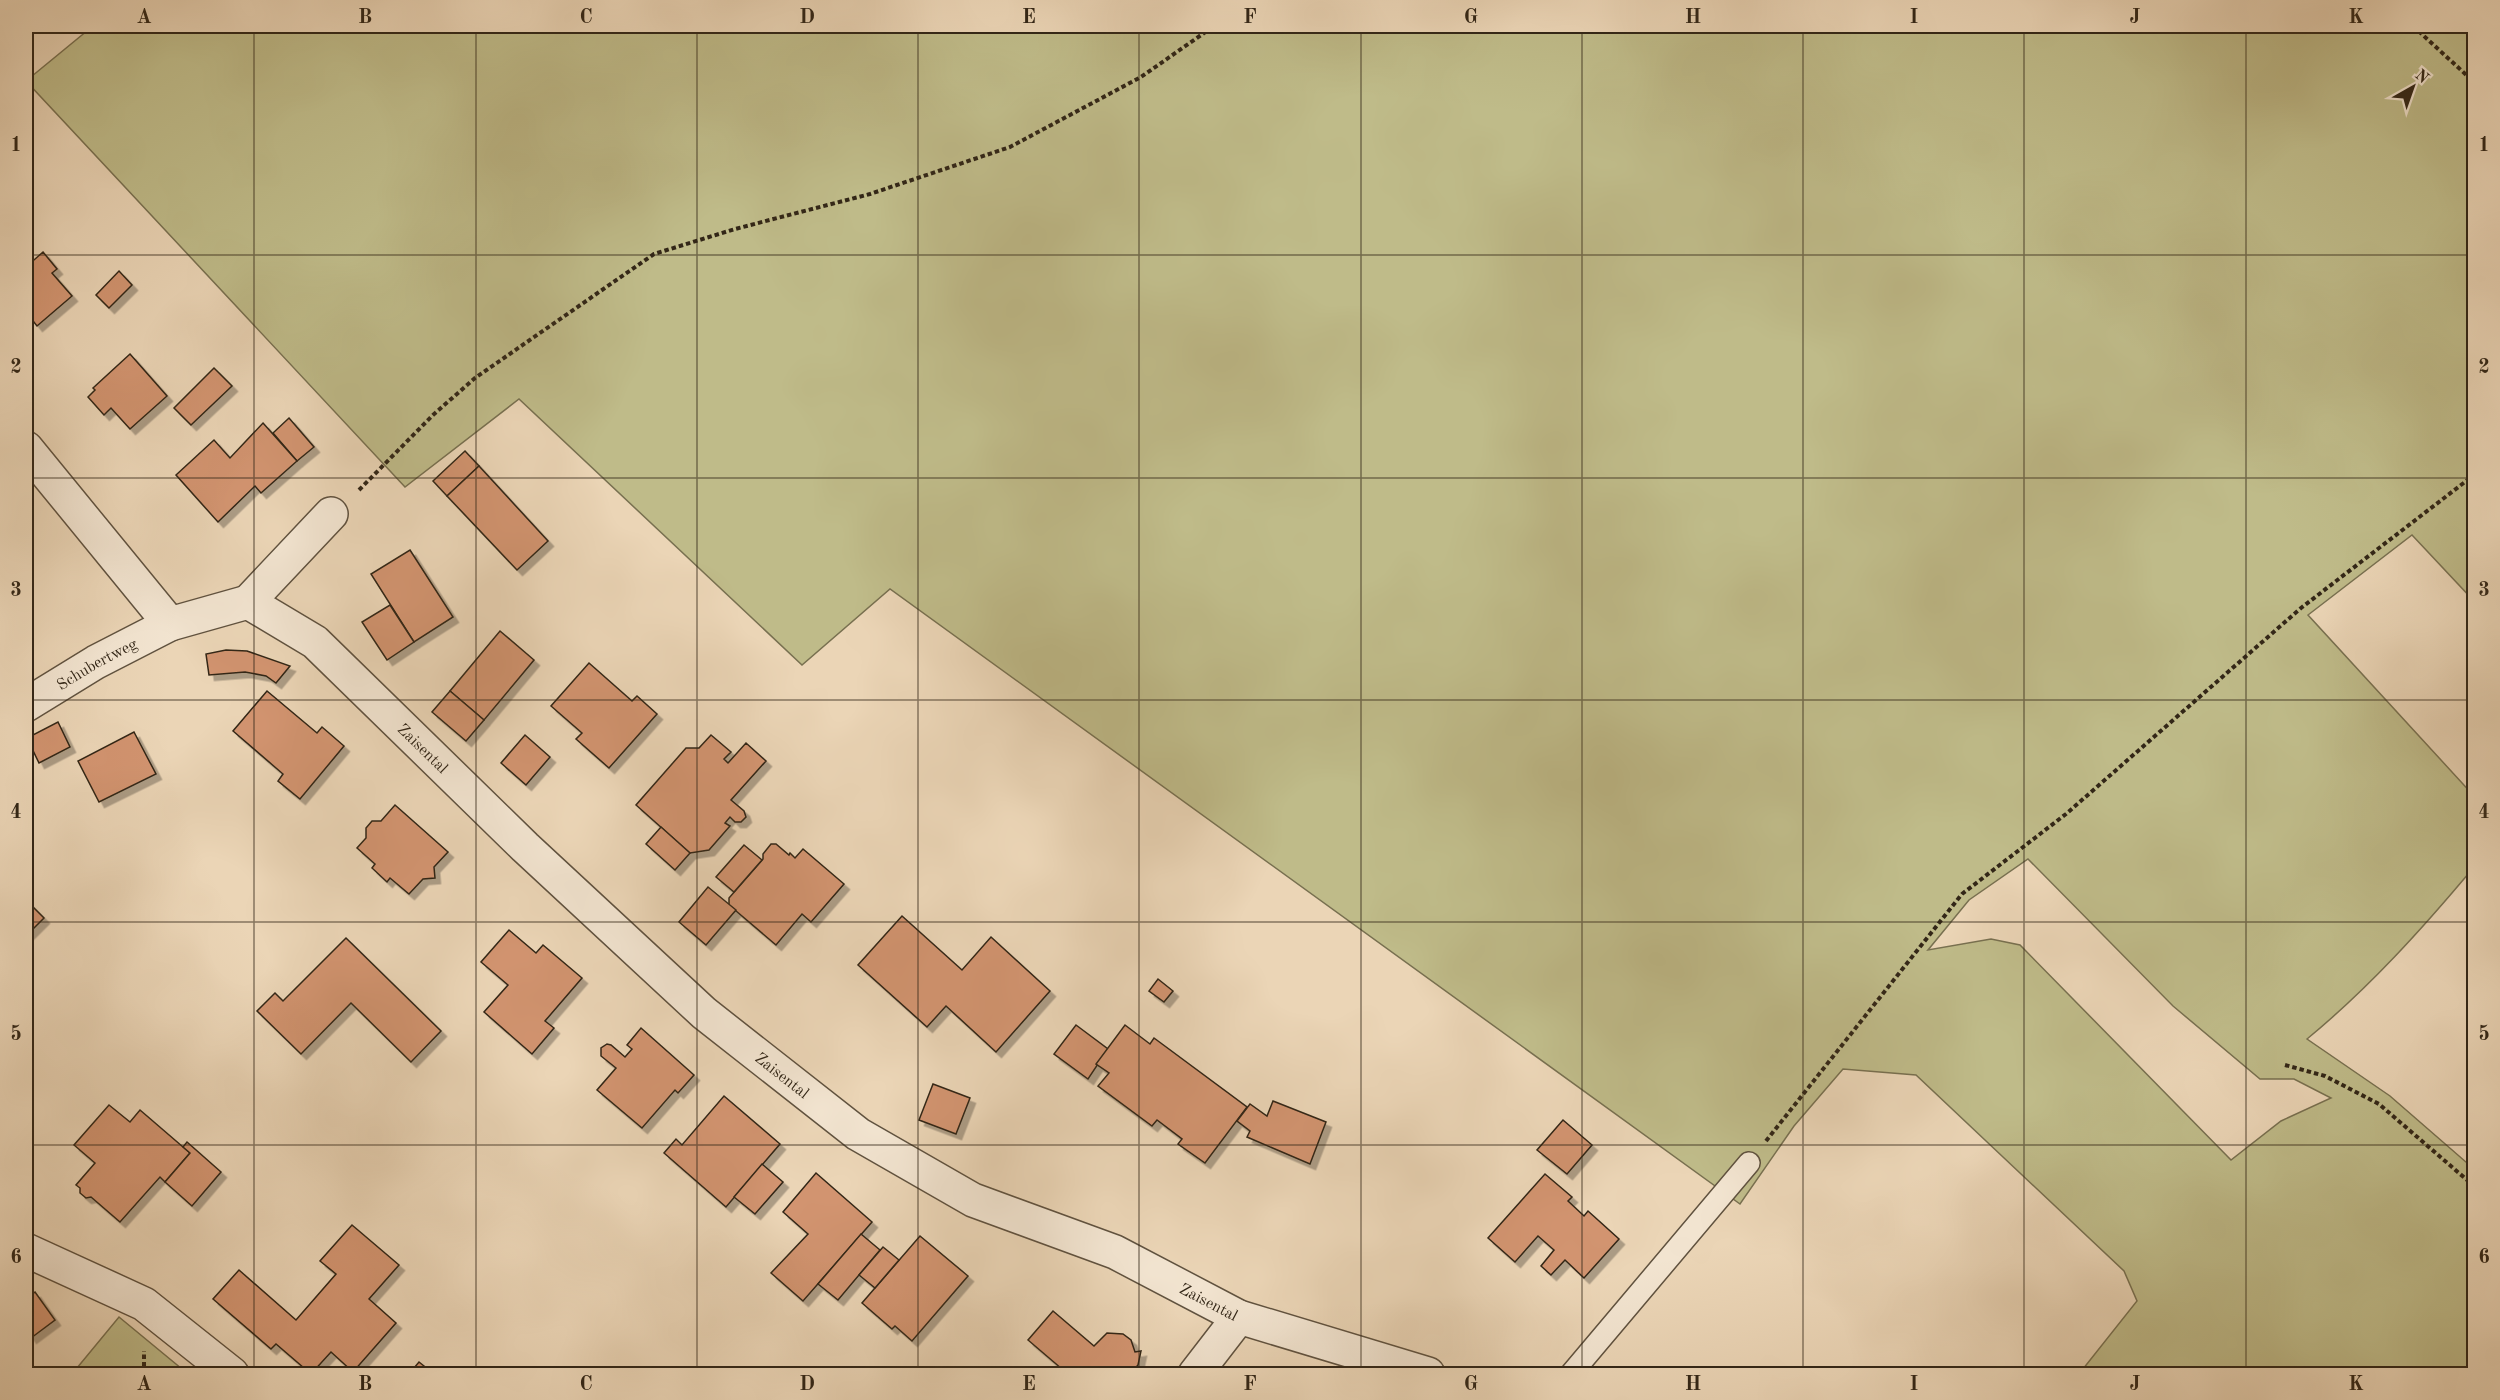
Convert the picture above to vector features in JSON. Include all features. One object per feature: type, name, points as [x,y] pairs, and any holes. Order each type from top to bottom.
[{"type":"street","points":[[26,448],[170,624],[248,602],[331,514]]},
{"type":"street","name":"Zaisental","points":[[248,602],[315,642],[525,847],[704,1013],[858,1134],[973,1200],[1115,1252],[1239,1317],[1428,1374]]},
{"type":"street","name":"Schubertweg","points":[[26,705],[96,662],[170,624]]},
{"type":"street","points":[[26,1250],[144,1304],[232,1374]]},
{"type":"street","points":[[1195,1374],[1239,1317]]},
{"type":"lane","points":[[1570,1374],[1749,1163]]},
{"type":"path","points":[[331,514],[373,478],[433,415],[475,378],[654,254],[735,229],[870,194],[1010,147],[1141,76],[1214,26]]},
{"type":"path","points":[[2413,26],[2475,82]]},
{"type":"path","points":[[1749,1163],[1962,894],[2066,814],[2301,608],[2475,475]]},
{"type":"path","points":[[2285,1065],[2325,1076],[2379,1104],[2475,1186]]},
{"type":"path","points":[[2412,1374],[2475,1370]]},
{"type":"shaded area","points":[[93,26],[2474,26],[2474,601],[2412,535],[2308,615],[2474,796],[2474,867],[2395,957],[2307,1039],[2390,1096],[2474,1169],[2474,1374],[2079,1374],[2137,1301],[2124,1271],[1916,1075],[1843,1069],[1794,1126],[1740,1204],[890,589],[802,665],[519,399],[405,487],[26,81]],"holes":[[[2028,859],[2173,1006],[2260,1079],[2294,1079],[2331,1098],[2281,1121],[2231,1160],[2020,945],[1991,939],[1928,950],[1969,900]]]},
{"type":"shaded area","points":[[119,1317],[188,1374],[72,1374]]},
{"type":"building","points":[[43,252],[57,269],[52,273],[72,296],[37,326],[26,312],[26,267]]},
{"type":"building","points":[[119,271],[132,285],[109,308],[96,295]]},
{"type":"building","points":[[130,354],[167,396],[130,429],[111,408],[104,415],[88,397],[95,390],[93,388]]},
{"type":"building","points":[[214,368],[232,386],[191,425],[174,408]]},
{"type":"building","points":[[289,418],[314,447],[297,461],[273,433]]},
{"type":"building","points":[[263,423],[297,461],[261,493],[255,486],[218,522],[176,475],[214,440],[230,458]]},
{"type":"building","points":[[465,451],[479,466],[447,496],[433,481]]},
{"type":"building","points":[[479,466],[548,541],[517,570],[447,496]]},
{"type":"building","points":[[410,550],[453,617],[414,642],[371,574]]},
{"type":"building","points":[[390,605],[414,642],[387,660],[362,622]]},
{"type":"building","points":[[500,631],[534,660],[484,720],[450,691]]},
{"type":"building","points":[[226,650],[247,651],[290,666],[276,683],[266,676],[245,672],[209,675],[206,654]]},
{"type":"building","points":[[589,663],[632,701],[637,696],[657,714],[609,768],[576,739],[582,733],[551,706]]},
{"type":"building","points":[[267,691],[317,733],[322,727],[344,746],[300,799],[278,781],[283,774],[233,731]]},
{"type":"building","points":[[450,691],[484,720],[466,741],[432,712]]},
{"type":"building","points":[[58,722],[70,747],[39,763],[27,738]]},
{"type":"building","points":[[134,732],[156,774],[99,802],[78,761]]},
{"type":"building","points":[[525,735],[550,757],[526,785],[501,763]]},
{"type":"building","points":[[711,735],[731,752],[724,759],[728,763],[746,743],[766,761],[731,800],[744,811],[746,817],[741,822],[735,822],[730,817],[725,823],[730,826],[709,850],[690,853],[636,805],[686,748],[699,748]]},
{"type":"building","points":[[395,805],[448,852],[434,867],[435,878],[423,879],[409,894],[390,878],[387,882],[372,868],[375,864],[357,848],[366,838],[366,828],[372,821],[381,821]]},
{"type":"building","points":[[661,827],[690,853],[675,870],[646,844]]},
{"type":"building","points":[[771,844],[776,844],[795,858],[803,849],[844,884],[811,922],[802,914],[776,945],[729,905],[729,898],[763,859],[763,854]]},
{"type":"building","points":[[744,845],[762,860],[734,892],[716,877]]},
{"type":"building","points":[[708,887],[736,910],[706,945],[679,922]]},
{"type":"building","points":[[27,901],[44,918],[28,934],[26,932]]},
{"type":"building","points":[[902,916],[962,970],[991,937],[1050,991],[996,1052],[946,1006],[927,1027],[858,965]]},
{"type":"building","points":[[509,930],[536,953],[543,945],[582,978],[545,1021],[554,1028],[532,1054],[484,1012],[508,985],[481,962]]},
{"type":"building","points":[[346,938],[441,1031],[411,1062],[351,1003],[301,1054],[257,1011],[275,993],[283,1001]]},
{"type":"building","points":[[1158,979],[1173,991],[1164,1002],[1149,991]]},
{"type":"building","points":[[1076,1025],[1108,1049],[1088,1079],[1054,1054]]},
{"type":"building","points":[[1125,1025],[1150,1044],[1154,1038],[1247,1107],[1205,1163],[1178,1144],[1182,1139],[1157,1120],[1152,1126],[1098,1086],[1109,1073],[1096,1064]]},
{"type":"building","points":[[641,1028],[694,1075],[678,1093],[675,1090],[642,1128],[597,1090],[616,1068],[601,1056],[601,1048],[607,1044],[611,1045],[625,1057],[632,1049],[627,1045]]},
{"type":"building","points":[[933,1084],[970,1098],[956,1134],[919,1120]]},
{"type":"building","points":[[724,1096],[780,1144],[726,1207],[664,1153],[676,1139],[682,1145]]},
{"type":"building","points":[[1273,1101],[1326,1122],[1310,1164],[1247,1137],[1250,1131],[1237,1121],[1250,1104],[1267,1116]]},
{"type":"building","points":[[109,1105],[130,1122],[140,1110],[190,1153],[165,1182],[160,1177],[120,1222],[91,1197],[86,1198],[80,1193],[80,1188],[76,1185],[95,1163],[74,1145]]},
{"type":"building","points":[[1563,1120],[1592,1145],[1567,1174],[1537,1150]]},
{"type":"building","points":[[187,1142],[221,1172],[192,1206],[165,1182],[190,1153],[183,1147]]},
{"type":"building","points":[[762,1164],[783,1182],[755,1214],[734,1197]]},
{"type":"building","points":[[816,1173],[872,1222],[803,1301],[771,1273],[808,1234],[783,1212]]},
{"type":"building","points":[[1545,1174],[1572,1197],[1568,1201],[1584,1216],[1588,1211],[1619,1239],[1584,1278],[1565,1260],[1551,1275],[1541,1266],[1554,1250],[1538,1236],[1515,1262],[1488,1238]]},
{"type":"building","points":[[352,1225],[399,1265],[369,1299],[396,1323],[353,1372],[331,1352],[311,1374],[276,1344],[271,1349],[213,1299],[239,1270],[296,1320],[336,1274],[320,1261]]},
{"type":"building","points":[[861,1234],[880,1250],[838,1300],[818,1284]]},
{"type":"building","points":[[920,1236],[968,1276],[912,1341],[895,1326],[892,1329],[862,1303]]},
{"type":"building","points":[[883,1247],[899,1260],[875,1288],[859,1275]]},
{"type":"building","points":[[35,1292],[55,1320],[31,1338],[26,1330],[26,1299]]},
{"type":"building","points":[[1053,1311],[1094,1346],[1107,1333],[1123,1334],[1131,1340],[1135,1352],[1141,1351],[1138,1365],[1130,1374],[1058,1374],[1062,1369],[1028,1340]]},
{"type":"building","points":[[419,1362],[434,1374],[409,1374]]}]
